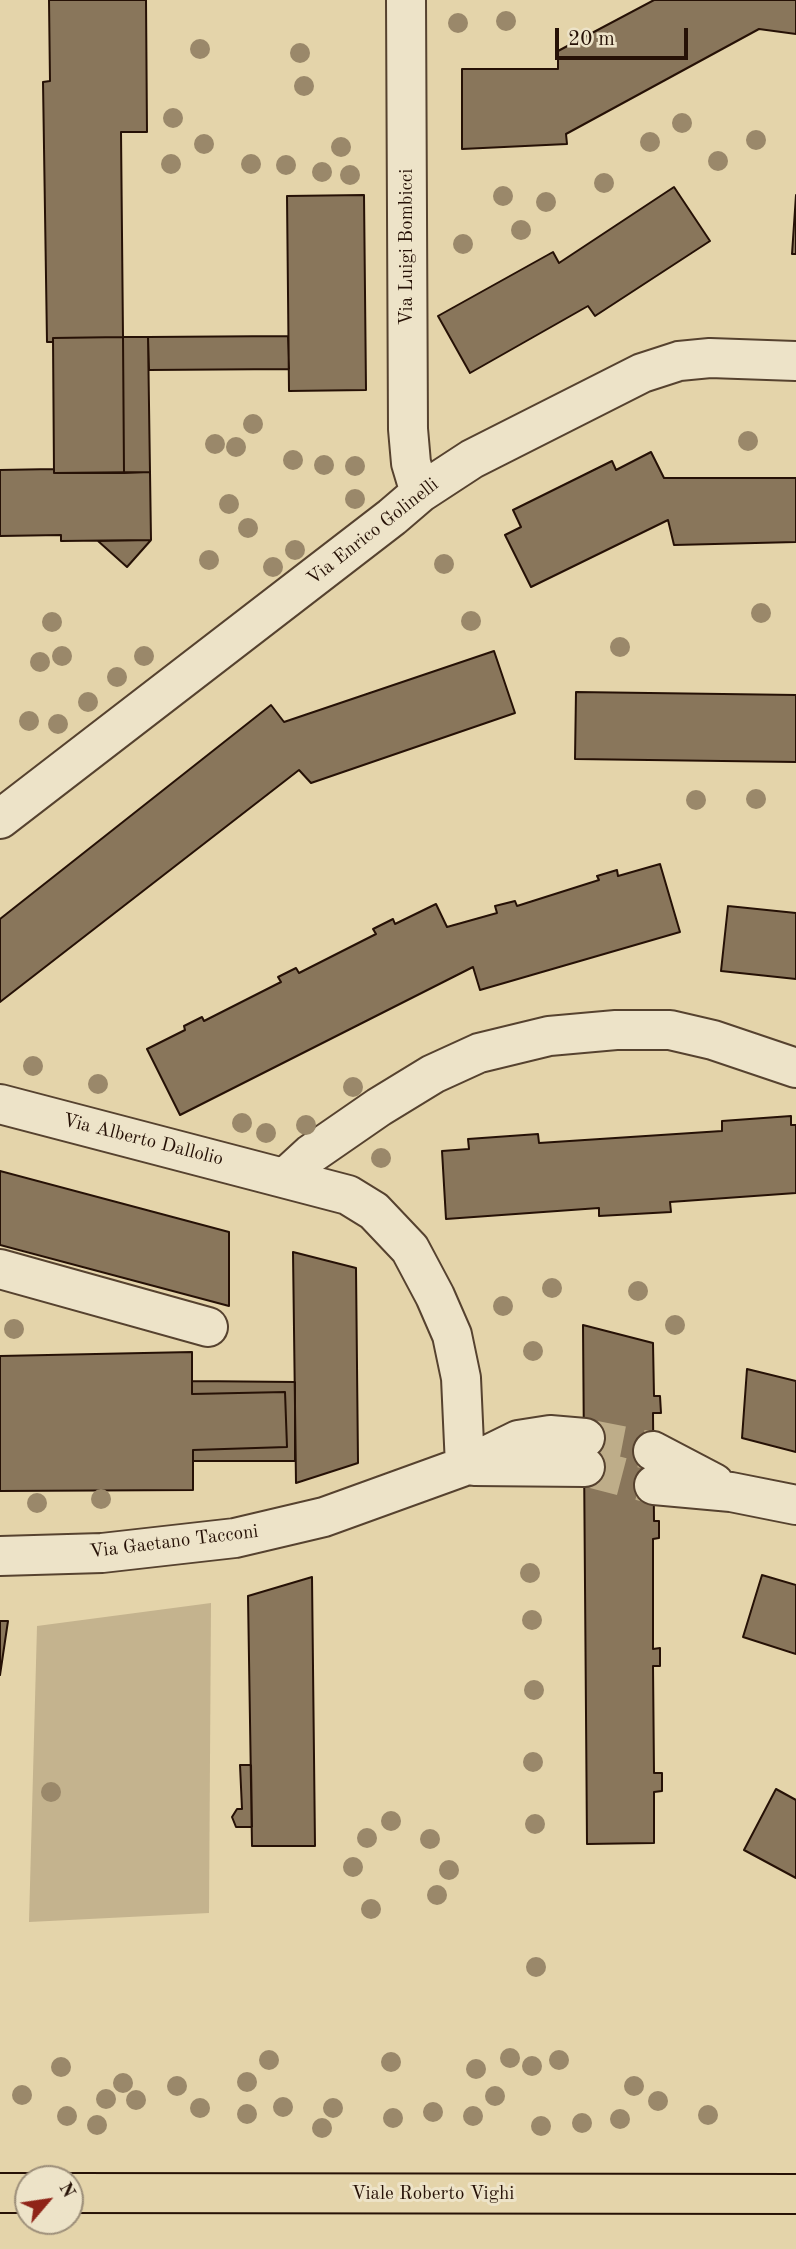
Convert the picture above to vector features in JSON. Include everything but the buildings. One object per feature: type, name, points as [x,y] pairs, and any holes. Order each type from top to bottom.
[{"type":"main road","name":"Viale Roberto Vighi","points":[[84,2193],[796,2194]]},
{"type":"street","name":"Via Luigi Bombicci","points":[[406,0],[408,429],[411,463],[420,493]]},
{"type":"street","name":"Via Enrico Golinelli","points":[[0,819],[381,526],[420,493],[472,459],[642,373],[679,361],[710,358],[796,361]]},
{"type":"street","points":[[286,1177],[311,1154],[433,1074],[479,1053],[549,1036],[616,1030],[670,1030],[713,1040],[796,1068]]},
{"type":"street","name":"Via Alberto Dallolio","points":[[0,1104],[286,1177],[348,1195],[374,1211],[410,1249],[452,1335],[461,1378],[464,1466]]},
{"type":"street","points":[[0,1269],[208,1327]]},
{"type":"street","name":"Via Gaetano Tacconi","points":[[0,1556],[102,1553],[235,1538],[324,1517],[464,1466],[585,1452]]},
{"type":"street","points":[[654,1468],[732,1492],[796,1505]]},
{"type":"shaded area","points":[[211,1603],[209,1913],[29,1922],[37,1626]]},
{"type":"tunnel","points":[[585,1438],[653,1451]]},
{"type":"tunnel","points":[[585,1467],[654,1485]]}]
